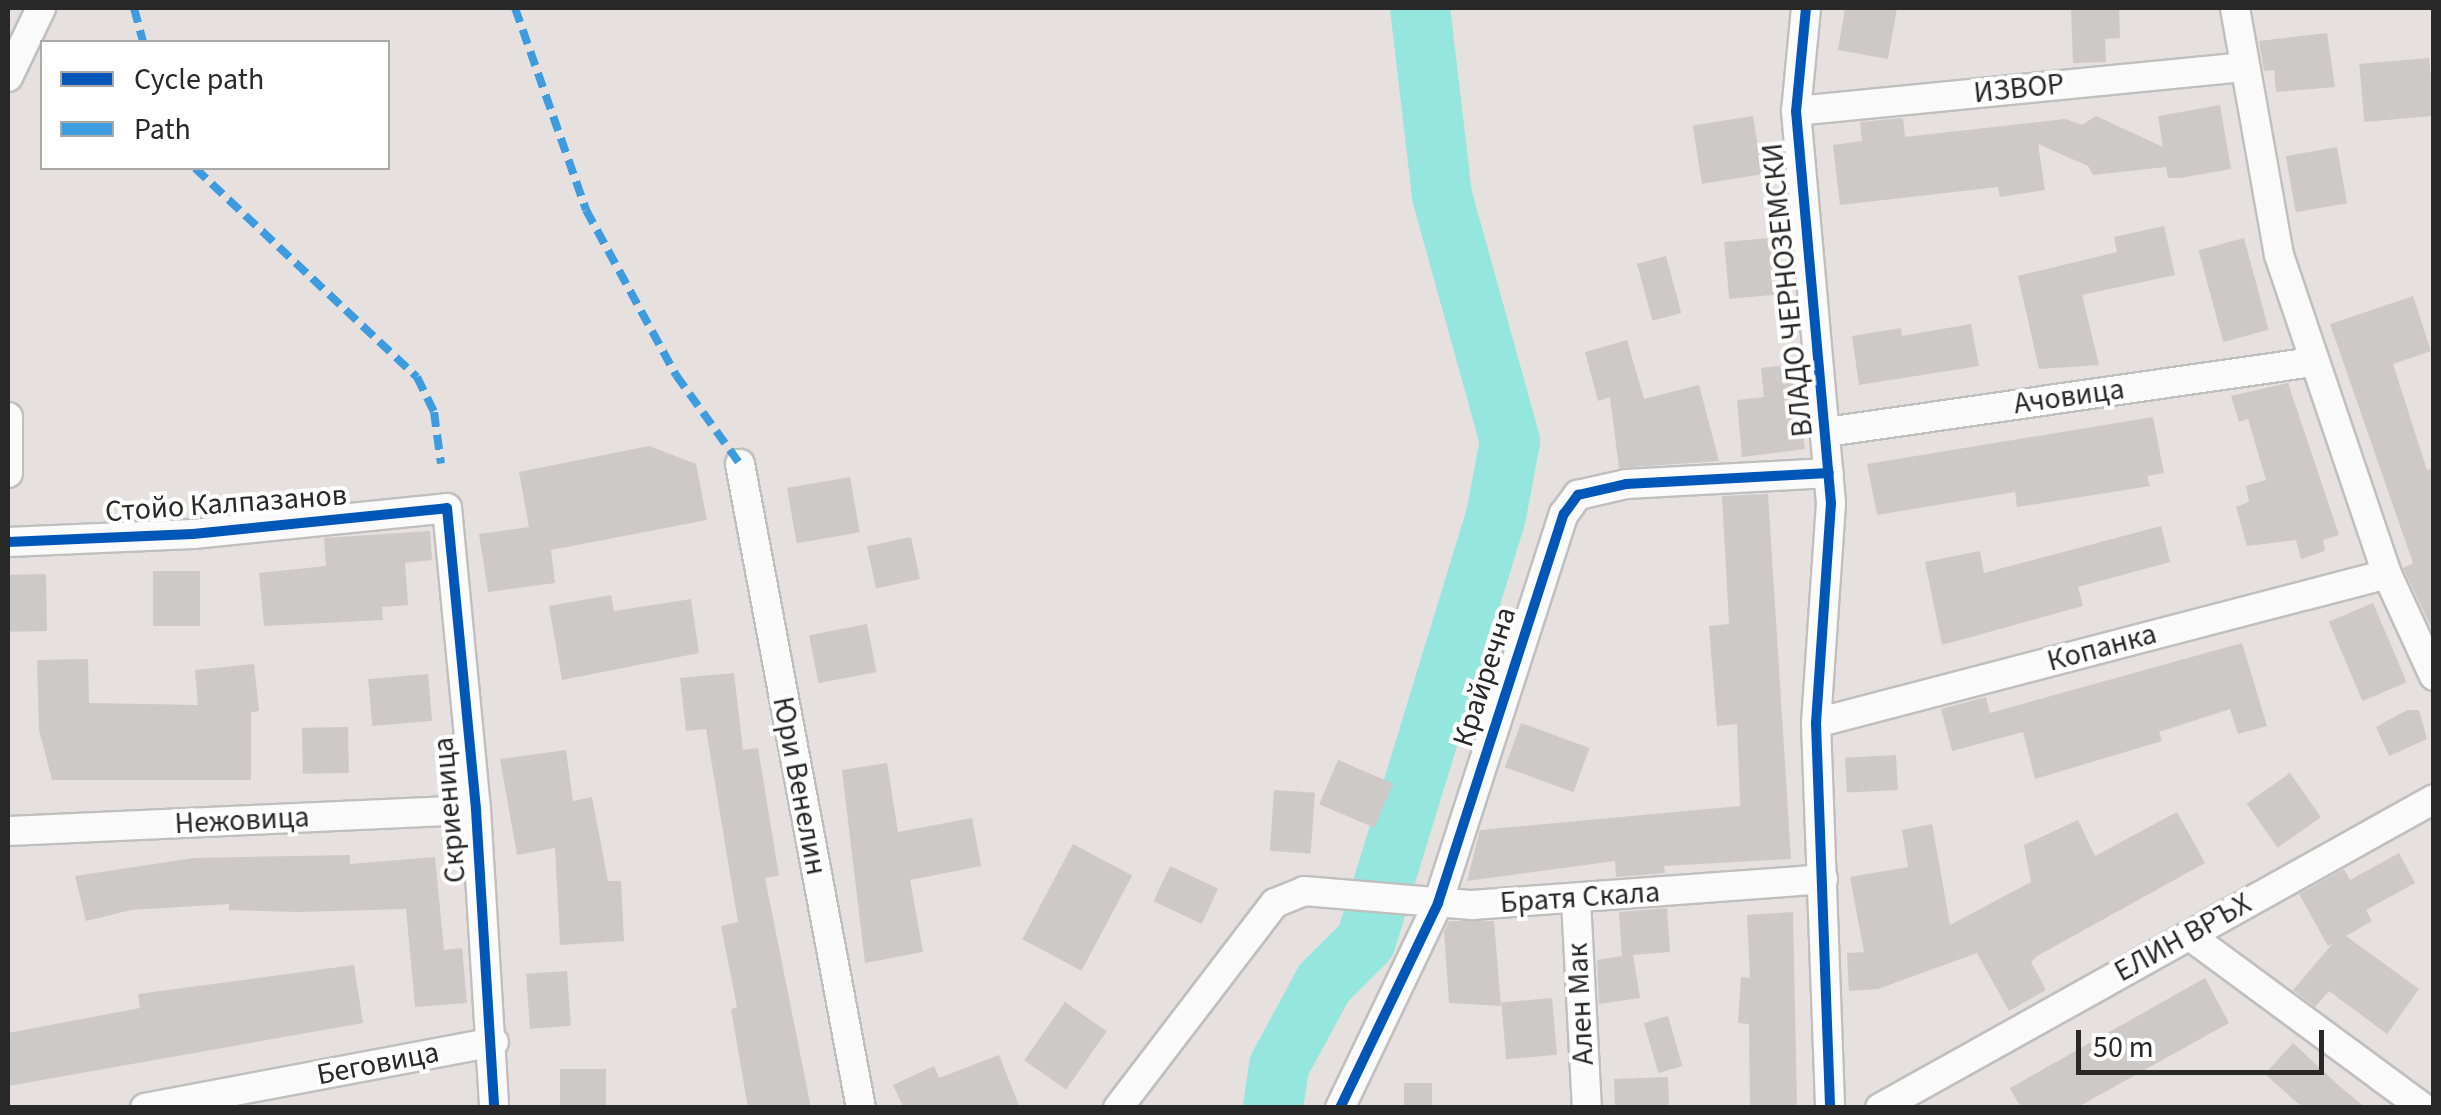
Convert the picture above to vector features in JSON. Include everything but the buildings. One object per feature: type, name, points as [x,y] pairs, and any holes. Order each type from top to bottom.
[{"type":"street","points":[[8,78],[42,8]]},
{"type":"street","name":"ВЛАДО ЧЕРНОЗЕМСКИ","points":[[1806,8],[1796,111],[1829,473],[1816,723],[1830,1108]]},
{"type":"street","points":[[2235,8],[2242,67],[2278,256],[2310,362],[2388,574],[2434,676]]},
{"type":"street","name":"ИЗВОР","points":[[1796,111],[2242,67]]},
{"type":"street","name":"Ачовица","points":[[1828,432],[2310,362]]},
{"type":"street","points":[[8,417],[8,473]]},
{"type":"street","name":"Юри Венелин","points":[[740,464],[861,1108]]},
{"type":"street","name":"Крайречна","points":[[1340,1108],[1431,903],[1564,514],[1578,495],[1626,484],[1829,473]]},
{"type":"street","name":"Стойо Калпазанов","points":[[8,542],[193,534],[447,508]]},
{"type":"street","name":"Скриеница","points":[[447,508],[476,810],[494,1042],[494,1108]]},
{"type":"street","name":"Копанка","points":[[1816,723],[2388,574]]},
{"type":"street","name":"ЕЛИН ВРЪХ","points":[[1880,1108],[2434,798]]},
{"type":"street","name":"Нежовица","points":[[8,831],[476,810]]},
{"type":"street","name":"Братя Скала","points":[[1118,1108],[1275,903],[1304,891],[1337,889],[1431,903],[1576,900],[1823,879]]},
{"type":"street","name":"Ален Мак","points":[[1576,900],[1587,1108]]},
{"type":"street","points":[[2190,936],[2423,1108]]},
{"type":"street","name":"Беговица","points":[[144,1108],[494,1042]]},
{"type":"waterway","points":[[1273,1108],[1279,1066],[1324,983],[1366,941],[1496,516],[1510,441],[1442,195],[1420,8]]},
{"type":"marked path","points":[[134,8],[142,40]]},
{"type":"marked path","points":[[515,8],[586,210],[676,375],[740,464]]},
{"type":"marked path","points":[[197,170],[417,377],[434,412],[441,464]]},
{"type":"cycle path","points":[[1806,8],[1796,111],[1831,503],[1816,723],[1830,1108]]},
{"type":"cycle path","points":[[1340,1108],[1438,903],[1564,514],[1578,495],[1626,484],[1829,473]]},
{"type":"cycle path","points":[[8,542],[193,534],[447,508],[476,810],[494,1108]]}]
